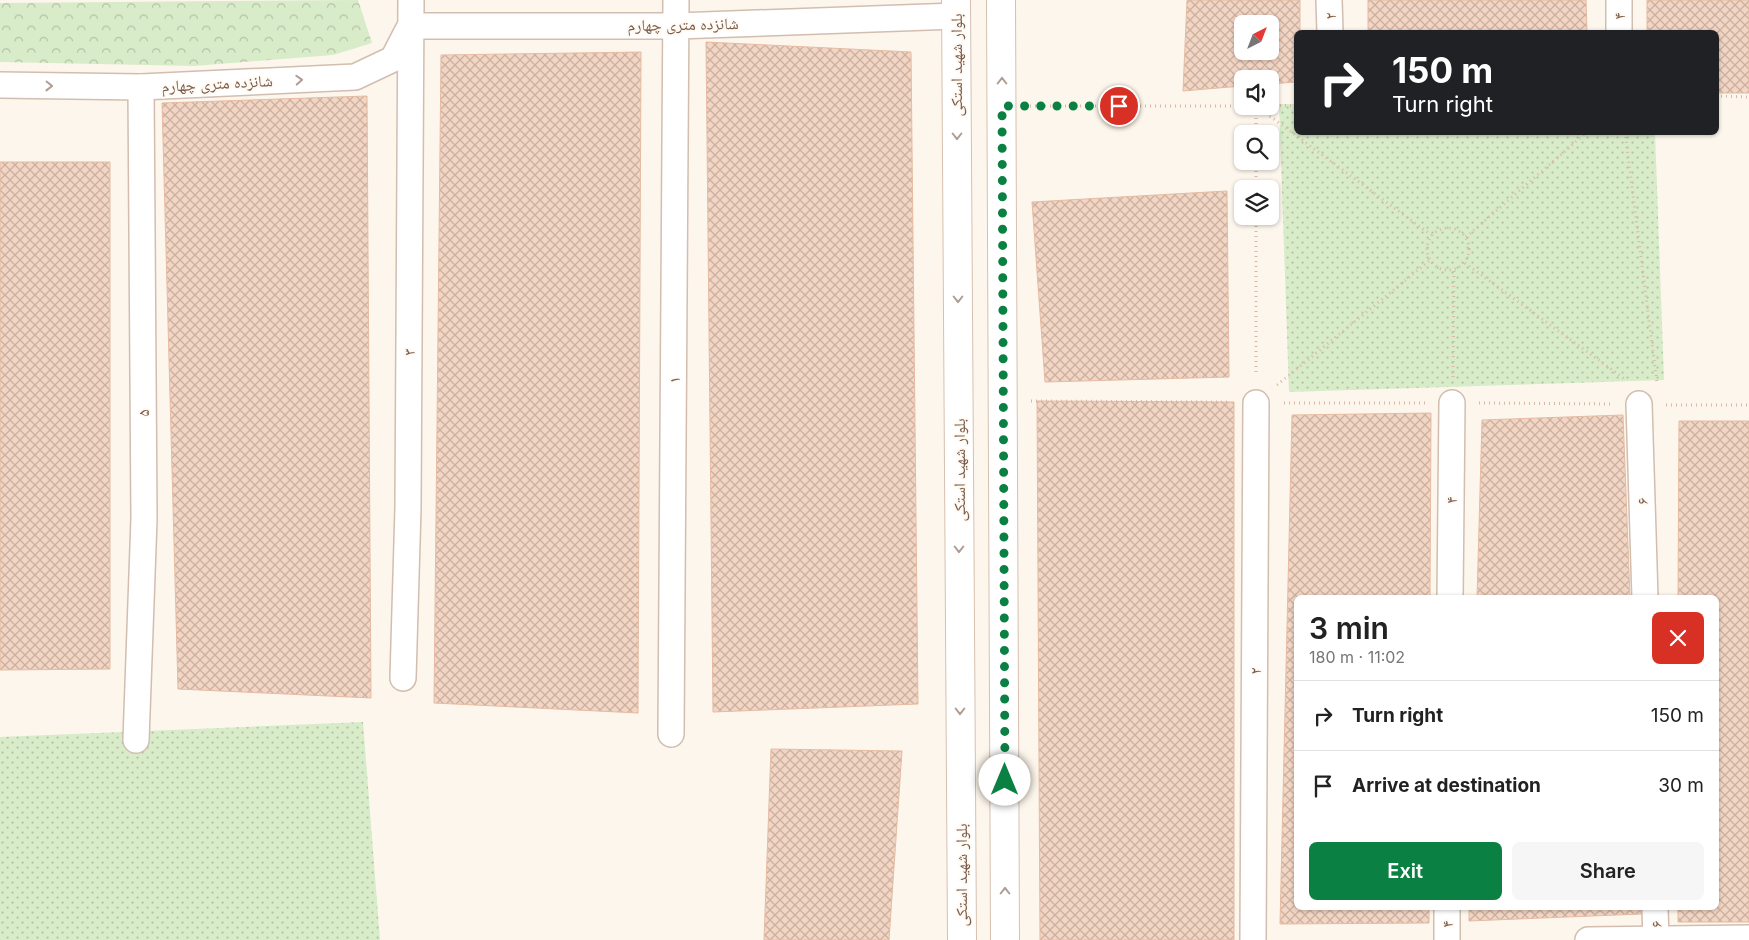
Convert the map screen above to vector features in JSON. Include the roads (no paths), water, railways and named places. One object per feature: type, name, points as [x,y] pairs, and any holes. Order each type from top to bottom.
[{"type":"main road","points":[[1001,0],[1005,940]]},
{"type":"main road","name":"بلوار شهید استکی","points":[[956,8],[962,940]]},
{"type":"street","points":[[396,0],[411,26]]},
{"type":"street","points":[[411,0],[411,26]]},
{"type":"street","points":[[676,0],[677,26]]},
{"type":"street","name":"۲","points":[[1329,0],[1330,30]]},
{"type":"street","name":"۴","points":[[1619,0],[1620,30]]},
{"type":"street","name":"شانزده متری چهارم","points":[[0,85],[141,87],[355,77],[393,58],[411,26],[677,26],[956,8]]},
{"type":"street","name":"۳","points":[[403,678],[408,498],[411,26]]},
{"type":"street","name":"۱","points":[[670,734],[677,26]]},
{"type":"street","name":"۵","points":[[136,740],[144,519],[141,87]]},
{"type":"street","name":"۲","points":[[1253,940],[1256,403]]},
{"type":"street","name":"۴","points":[[1450,595],[1452,403]]},
{"type":"street","name":"۶","points":[[1645,595],[1650,404]]},
{"type":"street","name":"۴","points":[[1447,910],[1447,940]]},
{"type":"street","name":"۶","points":[[1655,910],[1656,940]]},
{"type":"street","points":[[1588,940],[1749,938]]}]
